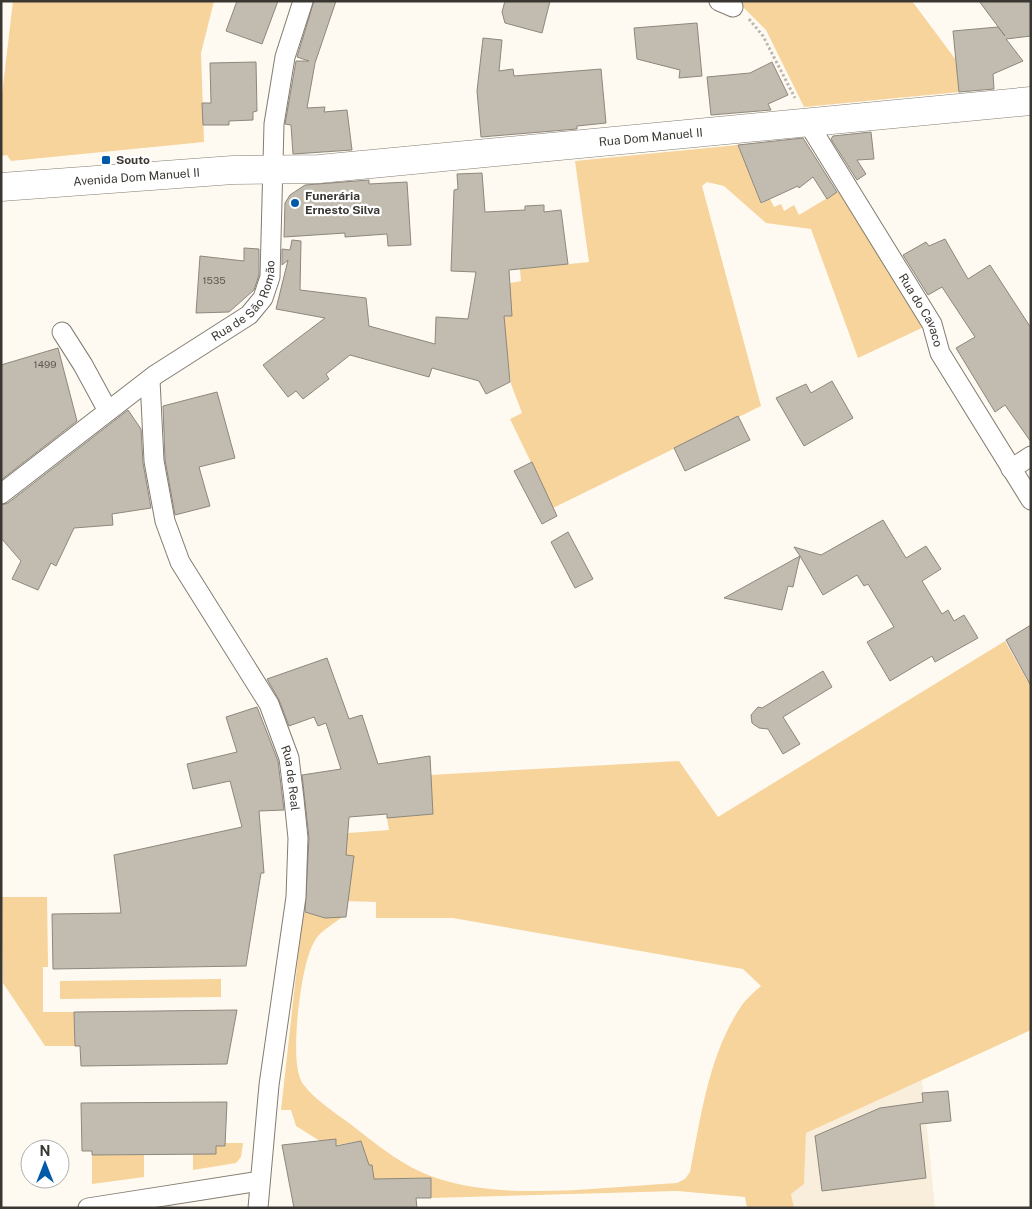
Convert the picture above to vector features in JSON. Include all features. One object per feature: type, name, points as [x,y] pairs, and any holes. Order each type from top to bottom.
[{"type":"main road","name":"Rua Dom Manuel II","points":[[272,171],[319,169],[1031,101]]},
{"type":"main road","name":"Avenida Dom Manuel II","points":[[1,187],[233,170],[272,171]]},
{"type":"street","name":"Rua de São Romão","points":[[1,494],[150,380],[249,315],[263,298],[270,277],[274,124],[285,57],[302,1]]},
{"type":"street","name":"Rua do Cavaco","points":[[808,122],[932,324],[940,353],[1031,500]]},
{"type":"street","points":[[62,332],[108,411]]},
{"type":"street","name":"Rua de Real","points":[[150,380],[154,461],[164,521],[180,562],[263,692],[289,758],[298,838],[298,869],[269,1085],[258,1208]]},
{"type":"street","points":[[1012,469],[1031,456]]},
{"type":"street","points":[[88,1208],[260,1181]]},
{"type":"path","points":[[726,4],[748,18],[759,30],[795,99]]},
{"type":"shaded area","points":[[13,1],[214,1],[201,53],[204,142],[11,161],[7,155],[1,156],[1,103]]},
{"type":"shaded area","points":[[737,1],[912,1],[956,60],[959,92],[804,107],[766,30]]},
{"type":"shaded area","points":[[738,145],[761,204],[770,199],[774,207],[781,204],[784,211],[794,205],[799,215],[839,191],[926,326],[858,358],[811,229],[766,223],[724,186],[707,182],[702,186],[761,406],[553,508],[510,419],[522,413],[511,384],[507,351],[496,317],[511,316],[510,283],[521,281],[520,269],[589,262],[575,161]]},
{"type":"shaded area","points":[[1005,641],[1027,680],[1031,678],[1031,1030],[806,1133],[804,1184],[791,1194],[794,1208],[747,1208],[745,1197],[677,1191],[431,1198],[431,1178],[407,1178],[407,1198],[377,1199],[372,1165],[364,1166],[365,1153],[361,1141],[336,1145],[335,1139],[320,1141],[296,1126],[291,1110],[281,1110],[303,912],[325,918],[353,856],[346,855],[348,833],[389,830],[387,818],[433,814],[430,775],[679,761],[718,817]],"holes":[[[344,901],[376,902],[376,918],[453,918],[743,969],[761,986],[742,1005],[722,1043],[708,1086],[690,1172],[685,1179],[677,1183],[546,1191],[512,1191],[479,1188],[449,1182],[421,1172],[402,1162],[318,1100],[300,1078],[296,1055],[299,1003],[309,954],[318,936],[342,917]]]},
{"type":"shaded area","points":[[2,897],[47,897],[48,967],[43,967],[43,1012],[74,1012],[75,1046],[45,1046],[3,983]]},
{"type":"shaded area","points":[[221,979],[221,997],[60,999],[60,981]]},
{"type":"shaded area","points":[[922,1079],[935,1208],[794,1208],[791,1194],[804,1184],[806,1133]]},
{"type":"shaded area","points":[[225,1143],[243,1143],[241,1157],[236,1163],[193,1170],[193,1154],[216,1154],[216,1146],[225,1146]]},
{"type":"shaded area","points":[[92,1155],[144,1155],[144,1177],[92,1184]]},
{"type":"building","points":[[237,1],[278,1],[262,44],[226,31]]},
{"type":"building","points":[[314,1],[336,1],[315,63],[307,108],[325,107],[324,112],[347,110],[352,150],[293,154],[291,125],[285,124],[296,61],[309,61],[297,57]]},
{"type":"building","points":[[505,1],[550,1],[542,33],[505,23],[502,12]]},
{"type":"building","points":[[979,1],[1031,1],[1031,36],[1006,39],[1023,61],[993,74],[994,89],[959,92],[953,31],[998,27],[1005,36]]},
{"type":"building","points":[[697,23],[702,76],[679,78],[680,70],[637,59],[634,28]]},
{"type":"building","points":[[483,38],[502,40],[499,71],[513,69],[514,76],[601,69],[606,123],[577,126],[577,129],[481,137],[477,91]]},
{"type":"building","points":[[256,62],[257,111],[253,112],[253,120],[229,121],[229,125],[203,125],[202,103],[211,103],[210,63]]},
{"type":"building","points":[[772,62],[788,95],[768,104],[771,110],[711,115],[707,77],[750,73]]},
{"type":"building","points":[[871,132],[874,159],[857,160],[866,174],[857,180],[831,139],[833,136]]},
{"type":"building","points":[[803,138],[837,192],[827,199],[813,177],[799,188],[798,186],[761,203],[738,145]]},
{"type":"building","points":[[482,173],[485,212],[525,210],[525,206],[544,205],[544,212],[561,210],[568,264],[509,270],[512,316],[504,316],[510,382],[486,394],[479,381],[432,368],[429,377],[350,355],[326,374],[329,379],[303,399],[296,391],[288,397],[263,365],[325,318],[276,309],[288,260],[282,265],[282,249],[290,250],[292,240],[301,241],[300,290],[366,298],[369,326],[435,344],[436,317],[468,319],[476,272],[451,271],[454,190],[458,189],[457,174]]},
{"type":"building","points":[[369,180],[369,184],[407,182],[411,245],[388,246],[387,234],[345,237],[345,233],[284,237],[285,203],[290,195],[305,185]]},
{"type":"building","points":[[945,239],[968,279],[990,265],[1031,328],[1031,442],[1005,405],[995,412],[956,348],[975,337],[942,287],[928,295],[903,255],[926,242],[929,246]]},
{"type":"building","points":[[244,248],[259,249],[259,275],[254,290],[229,312],[196,313],[200,256],[244,261]]},
{"type":"building","points":[[58,348],[77,421],[1,480],[1,365]]},
{"type":"building","points":[[832,381],[853,418],[804,446],[776,398],[806,384],[811,393]]},
{"type":"building","points":[[217,392],[235,458],[199,467],[210,506],[175,515],[165,460],[163,406]]},
{"type":"building","points":[[128,410],[141,429],[143,463],[151,508],[112,514],[113,525],[74,528],[56,566],[51,563],[38,590],[12,579],[21,561],[1,538],[1,505],[8,503]]},
{"type":"building","points":[[738,416],[750,440],[685,471],[674,448]]},
{"type":"building","points":[[532,462],[557,516],[542,524],[514,471]]},
{"type":"building","points":[[883,520],[906,558],[926,546],[941,569],[922,581],[942,614],[948,610],[954,621],[964,615],[978,638],[935,662],[932,656],[890,681],[867,642],[894,627],[868,584],[864,586],[857,575],[823,595],[794,547],[821,555]]},
{"type":"building","points":[[568,532],[593,579],[575,588],[551,542]]},
{"type":"building","points":[[800,556],[793,587],[788,586],[782,610],[724,598]]},
{"type":"building","points":[[1031,625],[1031,686],[1006,640]]},
{"type":"building","points":[[327,658],[349,719],[362,715],[378,764],[430,756],[433,814],[387,818],[387,814],[349,817],[346,855],[354,856],[346,917],[325,918],[305,912],[309,838],[302,775],[341,769],[326,723],[318,726],[314,717],[289,726],[279,700],[267,679]]},
{"type":"building","points":[[823,671],[832,687],[783,717],[800,744],[783,754],[768,729],[759,728],[752,723],[751,715],[758,707],[762,708]]},
{"type":"building","points":[[257,707],[278,761],[284,810],[259,811],[264,873],[261,873],[246,966],[53,969],[52,914],[121,913],[114,855],[242,827],[230,781],[193,789],[187,764],[237,752],[226,717]]},
{"type":"building","points":[[237,1010],[227,1064],[81,1066],[80,1046],[75,1046],[74,1012]]},
{"type":"building","points":[[948,1091],[951,1121],[920,1124],[926,1178],[822,1191],[815,1136],[880,1108],[923,1102],[922,1093]]},
{"type":"building","points":[[227,1102],[225,1146],[216,1146],[216,1154],[92,1155],[92,1151],[82,1151],[81,1103]]},
{"type":"building","points":[[336,1139],[336,1146],[361,1141],[369,1165],[372,1165],[374,1179],[431,1178],[431,1198],[416,1198],[417,1208],[294,1208],[282,1145]]},
{"type":"place","name":"Souto","points":[[106,160]]},
{"type":"place","name":"Funerária Ernesto Silva","points":[[295,203]]}]
